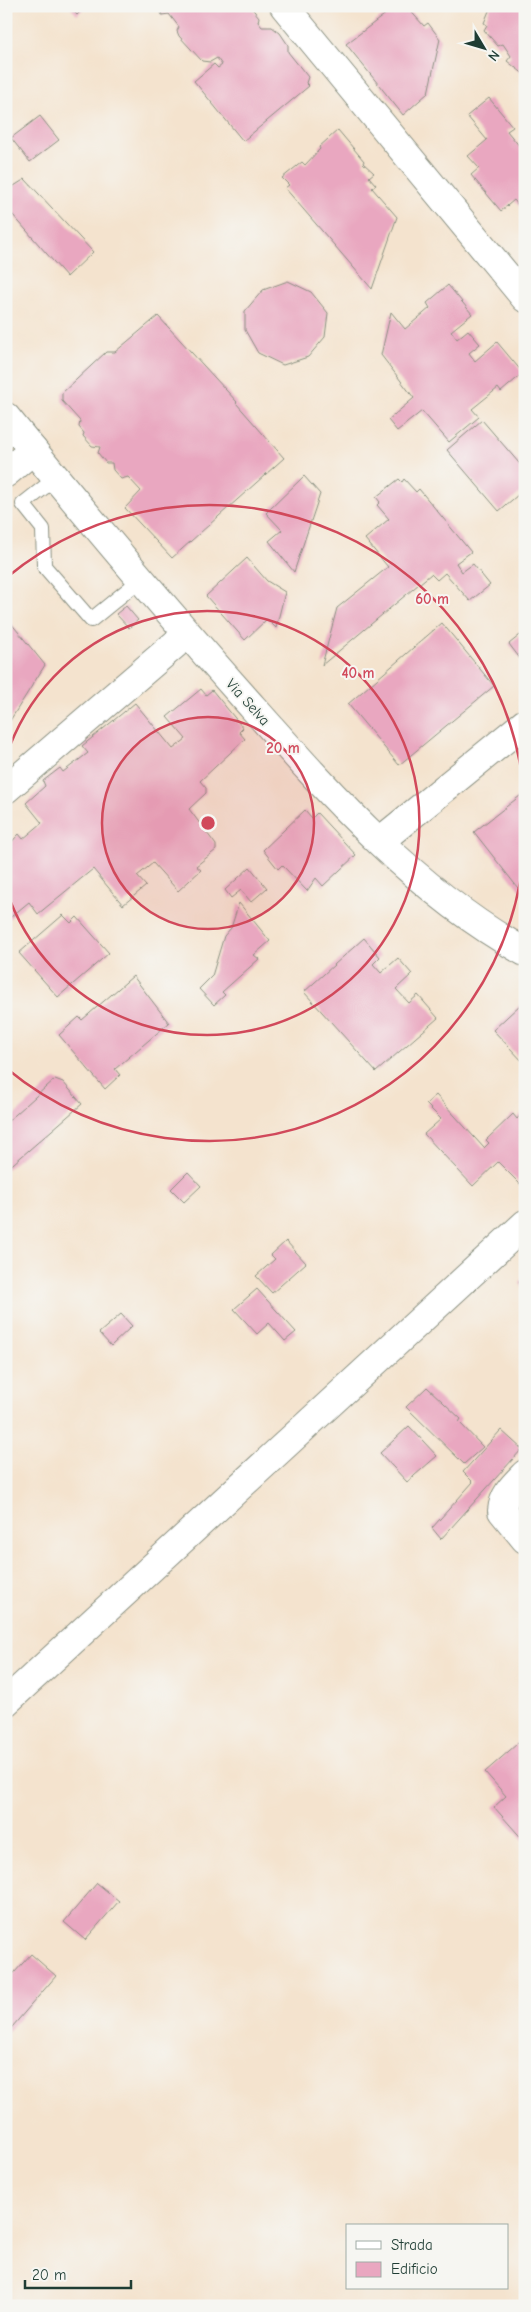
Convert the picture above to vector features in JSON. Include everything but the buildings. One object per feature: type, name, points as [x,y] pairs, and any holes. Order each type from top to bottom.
[{"type":"street","points":[[284,6],[525,298]]},
{"type":"street","name":"Via Selva","points":[[6,417],[140,580],[187,634],[283,741],[380,841],[439,893],[525,952]]},
{"type":"street","points":[[6,473],[33,450]]},
{"type":"street","points":[[6,789],[187,634]]},
{"type":"street","points":[[380,841],[525,722]]},
{"type":"street","points":[[6,1702],[525,1224]]},
{"type":"street","points":[[525,1474],[508,1492],[503,1502],[502,1511],[525,1539]]},
{"type":"lane","points":[[56,478],[23,504],[43,529],[44,566],[91,620],[140,580]]}]
